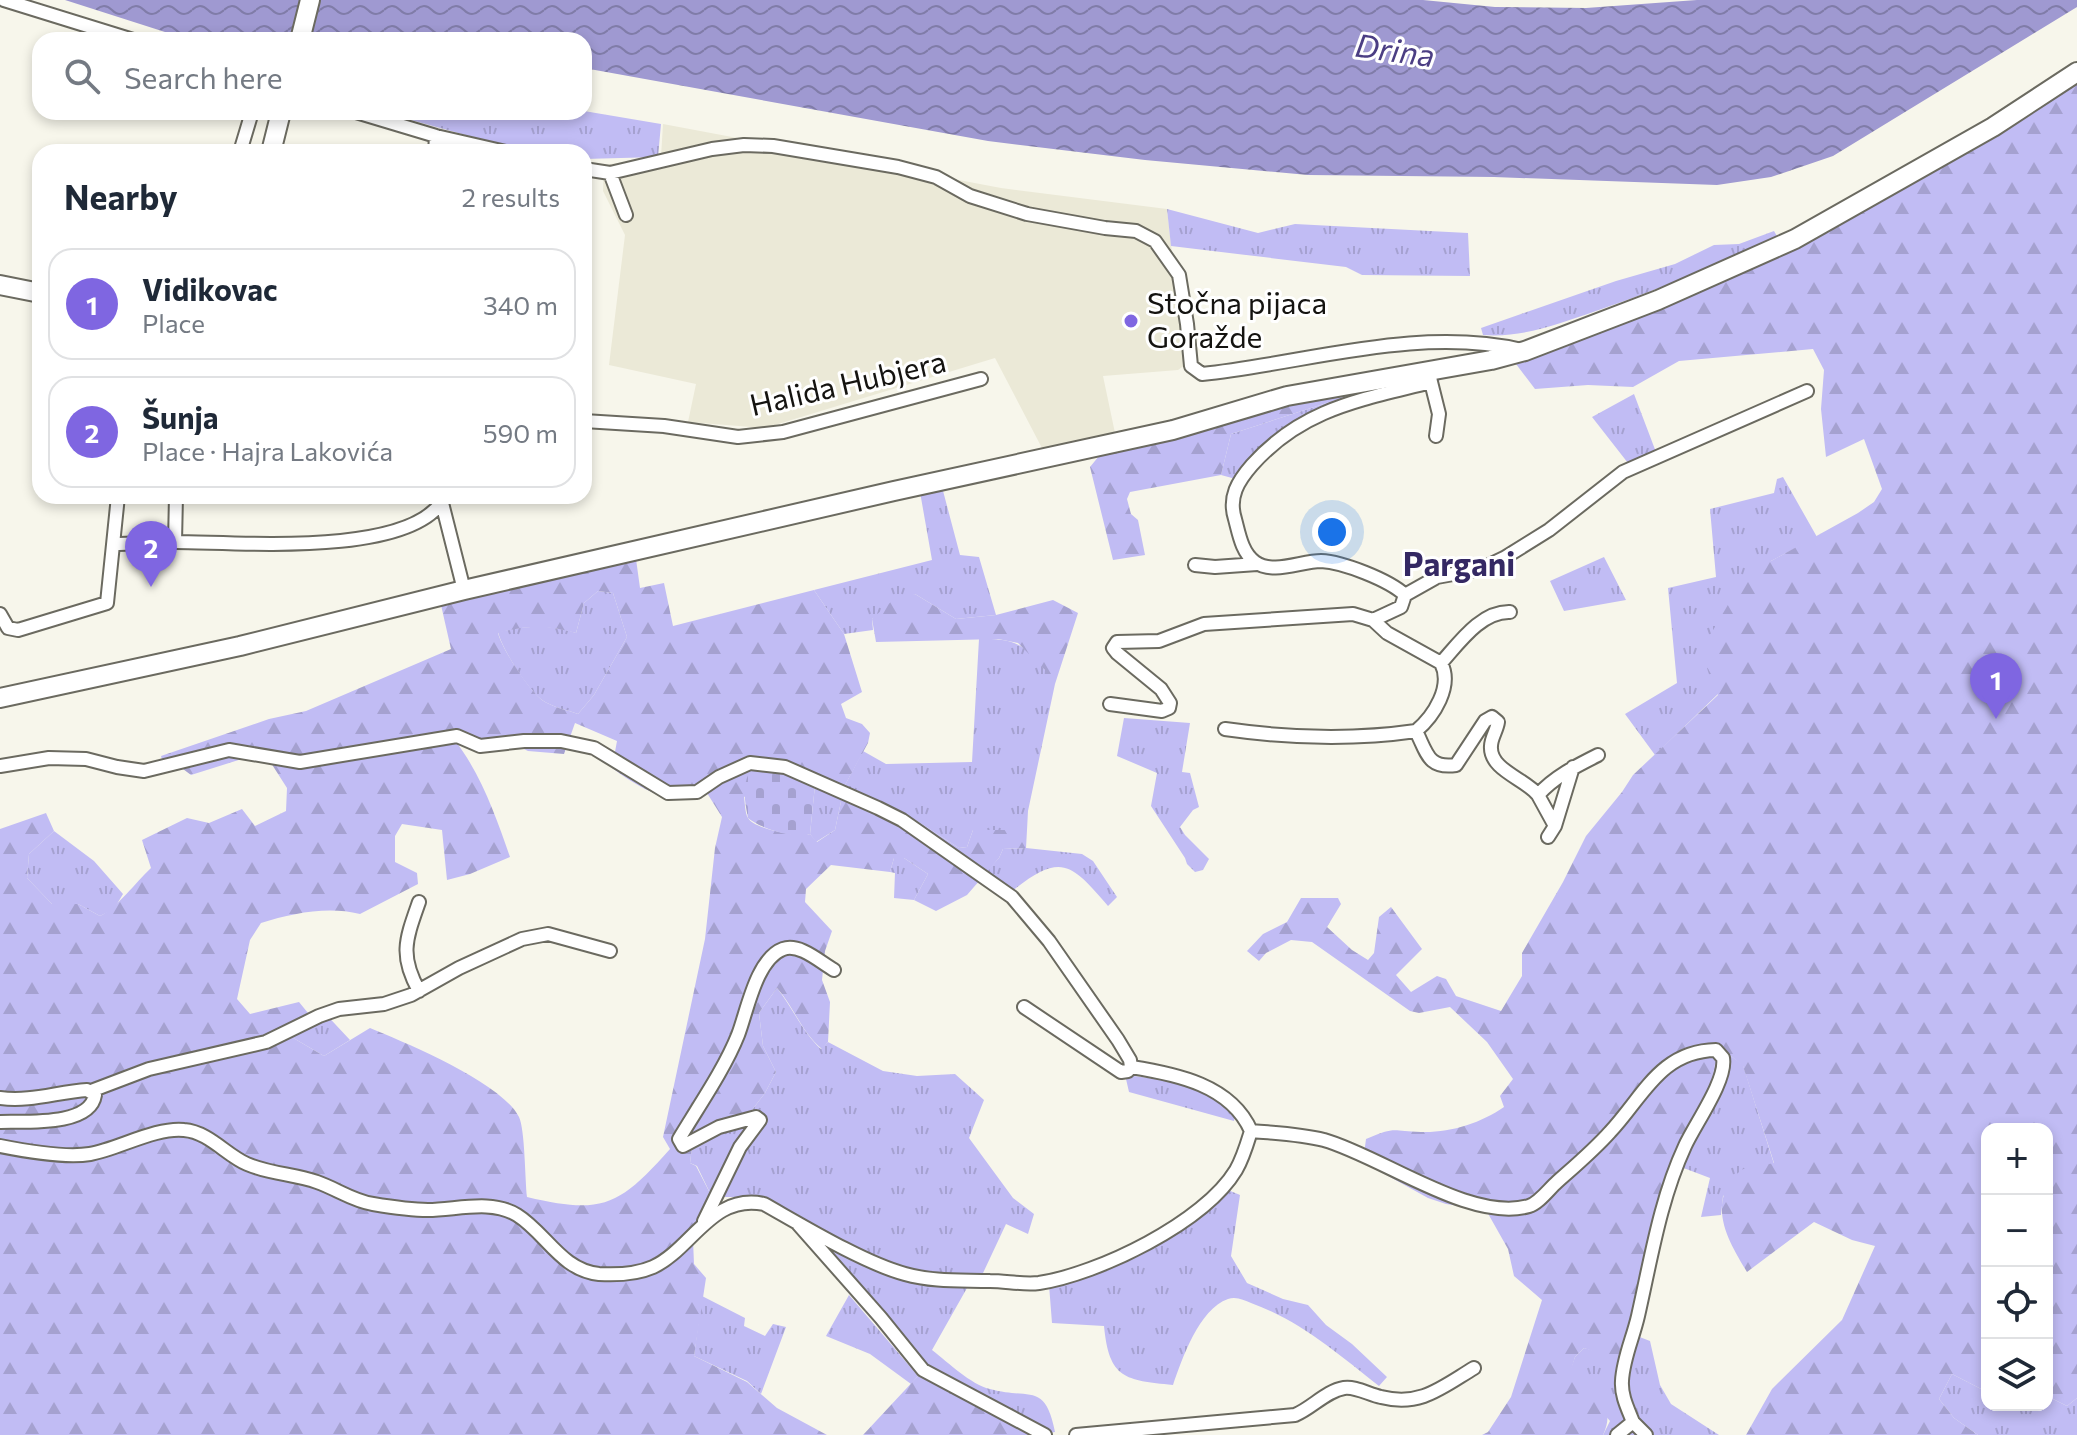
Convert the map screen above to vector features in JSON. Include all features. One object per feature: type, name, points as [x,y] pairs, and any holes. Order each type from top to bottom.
[{"type":"street","points":[[4,0],[107,32]]},
{"type":"street","points":[[302,32],[310,0]]},
{"type":"street","points":[[1257,564],[1247,554],[1233,514],[1233,494],[1238,481],[1278,439],[1322,412],[1430,376],[1525,351],[1658,300],[1795,239],[1993,127],[2077,72]]},
{"type":"street","points":[[243,144],[251,120]]},
{"type":"street","points":[[273,143],[279,120]]},
{"type":"street","points":[[383,120],[471,144]]},
{"type":"street","points":[[436,136],[436,144]]},
{"type":"street","points":[[592,170],[610,173],[712,149],[744,145],[773,146],[898,167],[936,177],[970,196],[1027,214],[1136,231],[1155,241],[1179,275],[1191,366],[1202,374],[1307,357],[1459,341],[1491,343],[1525,351]]},
{"type":"street","points":[[610,173],[626,215]]},
{"type":"street","points":[[0,285],[32,291]]},
{"type":"street","points":[[1430,376],[1439,414],[1436,436]]},
{"type":"street","points":[[0,698],[240,646],[464,590],[909,487],[1173,430],[1287,396],[1430,376]]},
{"type":"street","name":"Halida Hubjera","points":[[592,422],[664,426],[738,437],[783,432],[981,379]]},
{"type":"street","points":[[1373,620],[1401,607],[1405,595],[1437,577],[1481,569],[1504,558],[1549,530],[1623,472],[1807,391]]},
{"type":"street","points":[[0,614],[8,628],[18,630],[107,603],[117,504]]},
{"type":"street","points":[[175,542],[176,504]]},
{"type":"street","points":[[113,544],[296,545],[372,537],[414,523],[435,512],[439,504]]},
{"type":"street","points":[[442,504],[464,590]]},
{"type":"street","points":[[1195,565],[1257,564],[1273,568],[1324,561],[1369,575],[1398,588],[1405,595]]},
{"type":"street","points":[[1441,663],[1489,617],[1502,611],[1510,612]]},
{"type":"street","points":[[1110,704],[1162,711],[1169,708],[1170,703],[1161,689],[1117,653],[1113,648],[1117,642],[1159,641],[1204,624],[1353,614],[1373,620],[1387,633],[1441,663],[1445,671],[1445,686],[1428,721],[1416,731],[1392,735],[1289,736],[1225,729]]},
{"type":"street","points":[[1416,731],[1435,764],[1442,767],[1456,765],[1485,721],[1495,717],[1498,722],[1492,754],[1504,769],[1533,788],[1552,831],[1573,767]]},
{"type":"street","points":[[0,766],[24,760],[73,759],[144,771],[229,750],[300,762],[457,736],[480,746],[561,741],[594,748],[668,793],[697,792],[719,777],[750,763],[785,767],[902,820],[1012,897],[1049,941],[1118,1040],[1131,1067]]},
{"type":"street","points":[[1538,795],[1573,767],[1598,755]]},
{"type":"street","points":[[419,902],[405,956],[408,970],[419,991]]},
{"type":"street","points":[[0,1098],[26,1100],[65,1091],[91,1091],[149,1069],[266,1042],[339,1009],[384,1004],[419,991],[459,968],[522,939],[548,934],[610,951]]},
{"type":"street","points":[[0,1146],[88,1154],[152,1135],[184,1130],[211,1140],[244,1163],[275,1174],[317,1182],[364,1202],[426,1210],[495,1207],[517,1215],[568,1262],[597,1274],[625,1274],[653,1266],[679,1248],[702,1223],[740,1147],[760,1120],[756,1117],[719,1127],[683,1146],[679,1139],[738,1035],[747,1004],[773,955],[786,948],[796,949],[834,970]]},
{"type":"street","points":[[1024,1007],[1121,1072],[1131,1067]]},
{"type":"street","points":[[1251,1131],[1324,1140],[1458,1200],[1504,1208],[1531,1205],[1611,1131],[1643,1090],[1670,1064],[1697,1050],[1716,1050],[1723,1058],[1722,1078],[1707,1101],[1677,1164],[1644,1280],[1624,1368],[1624,1399],[1633,1422],[1646,1435]]},
{"type":"street","points":[[702,1223],[724,1210],[752,1202],[764,1204],[904,1274],[942,1280],[1036,1283],[1090,1270],[1160,1235],[1217,1194],[1235,1172],[1251,1131],[1245,1117],[1214,1091],[1186,1077],[1131,1067]]},
{"type":"street","points":[[0,1122],[68,1118],[88,1108],[94,1101],[95,1095],[91,1091]]},
{"type":"street","points":[[796,1222],[923,1370],[1045,1435]]},
{"type":"street","points":[[1076,1435],[1295,1415],[1310,1409],[1332,1392],[1348,1387],[1398,1401],[1417,1400],[1474,1368]]},
{"type":"street","points":[[1617,1435],[1633,1422]]},
{"type":"shaded area","points":[[663,124],[1001,188],[1167,209],[1185,365],[1178,370],[1103,376],[1115,433],[1043,450],[995,358],[765,428],[688,422],[696,384],[609,365],[625,235],[603,191],[604,165],[661,157]]},
{"type":"green space","points":[[2077,84],[2077,1398],[2067,1406],[2053,1399],[2053,1123],[1981,1123],[1981,1389],[1952,1374],[1939,1399],[1954,1418],[1978,1435],[1746,1435],[1772,1389],[1842,1320],[1875,1246],[1852,1240],[1814,1222],[1747,1272],[1725,1229],[1724,1195],[1731,1181],[1743,1170],[1774,1163],[1743,1066],[1731,1056],[1715,1064],[1711,1085],[1691,1121],[1664,1186],[1640,1276],[1635,1315],[1638,1345],[1634,1366],[1584,1348],[1575,1357],[1570,1374],[1594,1393],[1605,1407],[1607,1424],[1603,1435],[1482,1435],[1488,1432],[1511,1397],[1542,1300],[1514,1276],[1508,1249],[1486,1210],[1428,1198],[1363,1162],[1366,1139],[1383,1132],[1454,1129],[1495,1113],[1504,1107],[1500,1096],[1513,1079],[1487,1042],[1450,1007],[1419,1013],[1410,1011],[1312,942],[1291,940],[1266,953],[1259,961],[1247,951],[1263,934],[1287,922],[1301,898],[1338,898],[1341,904],[1327,927],[1368,960],[1374,953],[1379,917],[1391,907],[1422,949],[1396,975],[1411,992],[1437,976],[1446,979],[1456,996],[1501,1011],[1522,976],[1522,953],[1586,836],[1633,775],[1718,695],[1704,658],[1709,637],[1742,581],[1771,561],[1858,513],[1874,502],[1882,489],[1864,439],[1826,457],[1821,409],[1824,370],[1813,349],[1679,361],[1633,387],[1588,385],[1535,389],[1516,364],[1592,336],[1797,249],[2000,135]]},
{"type":"green space","points":[[592,112],[661,124],[658,157],[592,159],[592,144],[498,144],[411,120],[592,120]]},
{"type":"green space","points":[[1167,209],[1258,233],[1295,224],[1468,233],[1470,276],[1362,275],[1346,267],[1171,246]]},
{"type":"green space","points":[[1774,231],[1778,238],[1619,303],[1540,329],[1483,335],[1481,328],[1675,264],[1714,245],[1739,244]]},
{"type":"green space","points":[[1443,375],[1437,384],[1359,403],[1318,421],[1278,448],[1243,481],[1221,475],[1231,434],[1373,388]]},
{"type":"green space","points":[[1373,388],[1231,434],[1221,475],[1130,492],[1127,499],[1131,514],[1138,520],[1145,555],[1113,560],[1090,467],[1099,456],[1271,408]]},
{"type":"green space","points":[[1634,394],[1659,460],[1635,472],[1592,417]]},
{"type":"green space","points":[[1783,477],[1817,537],[1771,561],[1718,694],[1655,755],[1625,714],[1677,683],[1668,588],[1716,577],[1710,509],[1774,493],[1777,479]]},
{"type":"green space","points":[[942,487],[960,555],[979,557],[996,615],[956,619],[915,594],[872,619],[873,630],[844,634],[814,590],[932,560],[920,492]]},
{"type":"green space","points":[[1604,557],[1626,600],[1564,611],[1550,581]]},
{"type":"green space","points":[[636,559],[640,588],[664,583],[673,626],[814,590],[844,634],[862,692],[841,704],[846,718],[862,724],[870,733],[868,743],[844,787],[906,814],[959,848],[967,847],[973,830],[1027,830],[1026,848],[1003,849],[967,895],[936,911],[914,900],[928,874],[904,858],[894,858],[890,872],[831,865],[806,889],[805,902],[832,931],[825,951],[822,980],[830,1002],[828,1042],[822,1049],[815,1043],[777,988],[759,1013],[763,1046],[776,1072],[765,1093],[752,1110],[693,1139],[690,1163],[696,1166],[712,1197],[687,1235],[693,1240],[694,1264],[706,1278],[694,1356],[747,1382],[777,1408],[827,1435],[0,1435],[0,829],[46,813],[54,831],[29,854],[27,878],[52,904],[78,904],[100,916],[120,901],[151,868],[142,840],[187,818],[209,823],[242,809],[255,826],[286,811],[287,788],[264,752],[191,775],[183,769],[166,773],[161,756],[269,719],[306,711],[451,649],[441,605]],"holes":[[[598,591],[613,593],[627,637],[594,695],[578,714],[550,705],[537,695],[510,659],[498,633],[537,627],[576,633],[584,603]],[[575,723],[617,741],[612,768],[634,783],[657,794],[681,799],[707,793],[722,817],[715,848],[705,939],[663,1137],[670,1149],[622,1194],[592,1205],[527,1197],[519,1117],[493,1090],[473,1077],[370,1028],[324,1056],[278,1029],[308,1013],[299,1002],[250,1014],[237,999],[250,940],[261,923],[310,912],[360,914],[418,884],[417,873],[395,862],[395,836],[402,824],[442,830],[447,880],[510,857],[481,783],[456,742],[464,732],[478,739],[499,737],[528,751],[564,754]],[[803,770],[844,787],[835,830],[817,842],[810,834],[797,835],[759,826],[748,818],[744,797]]]},
{"type":"green space","points":[[598,591],[613,593],[627,637],[594,695],[578,714],[550,705],[536,695],[510,658],[498,632],[537,627],[576,633],[584,603]]},
{"type":"green space","points":[[915,594],[956,619],[996,615],[1053,600],[1078,613],[1055,684],[1044,684],[1045,670],[1018,643],[998,639],[876,642],[872,619],[895,598]]},
{"type":"green space","points":[[979,639],[1009,641],[1023,648],[1045,670],[1045,684],[1055,684],[1028,811],[1027,830],[973,830],[967,847],[959,848],[906,814],[844,787],[863,751],[886,764],[972,762]]},
{"type":"green space","points":[[1124,718],[1190,723],[1182,772],[1190,773],[1199,807],[1180,827],[1209,859],[1203,870],[1195,872],[1187,864],[1151,806],[1157,773],[1117,756]]},
{"type":"green space","points":[[751,770],[780,771],[815,785],[810,834],[778,832],[748,818],[745,788]]},
{"type":"green space","points":[[803,770],[844,787],[835,830],[816,842],[810,834],[815,785]]},
{"type":"green space","points":[[54,831],[94,861],[123,894],[114,909],[100,916],[78,904],[52,904],[27,878],[29,854]]},
{"type":"green space","points":[[1026,848],[1082,854],[1093,861],[1117,897],[1108,906],[1084,880],[1064,868],[1042,871],[1012,891],[984,874],[1003,849]]},
{"type":"green space","points":[[894,858],[904,858],[928,874],[914,900],[894,898],[895,873],[890,872]]},
{"type":"green space","points":[[777,988],[821,1049],[828,1042],[883,1071],[917,1076],[955,1074],[984,1100],[969,1138],[1013,1198],[1034,1214],[1028,1234],[1006,1224],[976,1288],[967,1288],[932,1350],[982,1386],[1040,1399],[1051,1416],[1055,1432],[1049,1433],[1033,1421],[929,1368],[797,1215],[758,1197],[712,1197],[697,1166],[690,1163],[693,1139],[752,1110],[776,1072],[763,1046],[759,1013]]},
{"type":"green space","points":[[321,1009],[350,1040],[324,1056],[278,1029]]},
{"type":"green space","points":[[1731,1056],[1743,1065],[1774,1164],[1723,1196],[1721,1215],[1701,1217],[1710,1178],[1673,1164],[1691,1121],[1711,1085],[1715,1064]]},
{"type":"green space","points":[[1134,1076],[1176,1083],[1199,1091],[1235,1114],[1234,1121],[1129,1092],[1126,1079]]},
{"type":"green space","points":[[1228,1190],[1240,1195],[1231,1256],[1247,1283],[1283,1299],[1308,1305],[1326,1325],[1352,1344],[1387,1377],[1379,1386],[1303,1329],[1269,1310],[1237,1298],[1218,1304],[1208,1313],[1187,1349],[1173,1385],[1143,1381],[1122,1374],[1110,1357],[1104,1326],[1052,1323],[1049,1285],[1112,1267],[1162,1239]]},
{"type":"green space","points":[[849,1295],[918,1376],[911,1384],[870,1354],[826,1336]]},
{"type":"green space","points":[[702,1296],[745,1318],[744,1326],[765,1336],[773,1324],[786,1327],[761,1394],[747,1381],[694,1356]]},
{"type":"green space","points":[[1637,1336],[1650,1341],[1660,1385],[1671,1404],[1719,1435],[1654,1435],[1647,1430],[1642,1435],[1603,1435],[1610,1421],[1569,1374],[1575,1357],[1584,1348],[1610,1355],[1630,1366]]},
{"type":"green space","points":[[1952,1374],[1981,1389],[1981,1411],[2053,1411],[2053,1399],[2067,1406],[2077,1398],[2077,1435],[1978,1435],[1954,1418],[1939,1399]]},
{"type":"green space","points":[[918,1376],[958,1394],[1035,1435],[863,1435]]},
{"type":"water","name":"Drina","points":[[65,0],[1423,0],[1495,7],[1586,8],[1697,0],[2077,0],[2077,7],[1833,156],[1771,177],[1717,185],[1494,177],[1308,175],[988,141],[592,69],[592,32],[165,32]]},
{"type":"place","name":"Stočna pijaca Goražde","points":[[1131,321]]},
{"type":"place","name":"Šunja","points":[[151,587]]},
{"type":"place","name":"Vidikovac","points":[[1996,719]]},
{"type":"district","name":"Pargani","points":[[1459,565]]}]
